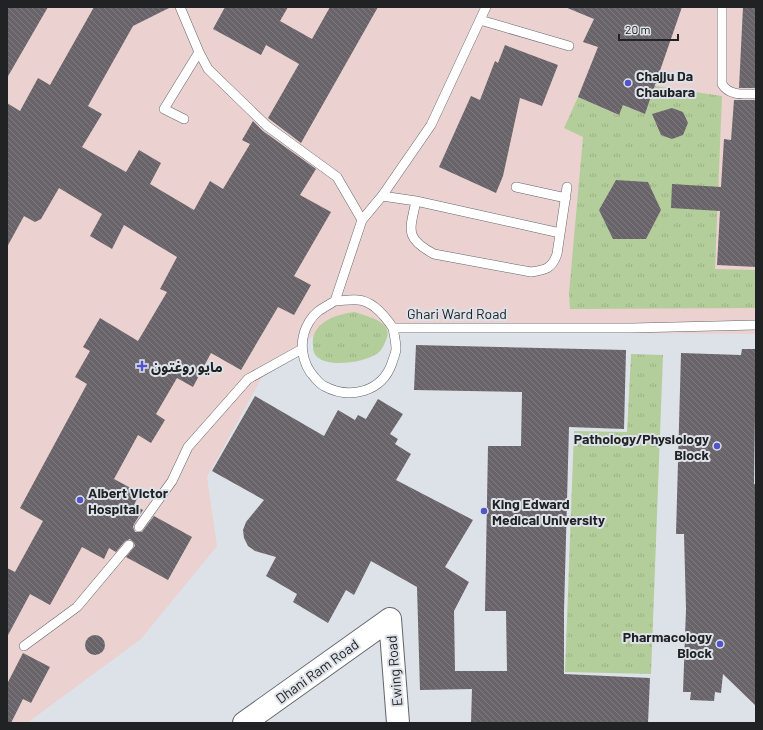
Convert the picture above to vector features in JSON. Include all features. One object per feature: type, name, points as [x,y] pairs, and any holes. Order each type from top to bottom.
[{"type":"street","name":"Dhani Ram Road","points":[[244,723],[390,619]]},
{"type":"street","name":"Ewing Road","points":[[390,619],[398,723]]},
{"type":"lane","points":[[180,7],[199,52],[208,68],[267,126],[337,177],[362,220]]},
{"type":"lane","points":[[393,328],[396,350],[388,373],[380,383],[369,390],[345,394],[323,386],[308,370],[302,349],[304,334],[309,321],[319,310],[335,301],[362,220],[382,196],[431,125],[486,7]]},
{"type":"lane","points":[[722,7],[722,84],[724,89],[730,92],[756,94]]},
{"type":"lane","points":[[480,20],[569,46]]},
{"type":"lane","points":[[184,118],[164,109],[199,52]]},
{"type":"lane","points":[[516,187],[566,198]]},
{"type":"lane","points":[[416,201],[410,228],[412,237],[421,248],[434,254],[531,272],[548,268],[554,262],[557,254],[567,187]]},
{"type":"lane","points":[[382,196],[416,201],[560,233]]},
{"type":"lane","name":"Ghari Ward Road","points":[[335,301],[359,300],[372,305],[386,317],[393,328],[632,328],[756,325]]},
{"type":"lane","points":[[139,527],[172,481],[188,447],[248,379],[302,349]]},
{"type":"lane","points":[[24,646],[77,607],[129,545]]},
{"type":"shaded area","name":"مایو روغتون","points":[[7,7],[756,7],[756,334],[485,332],[354,329],[320,330],[261,379],[207,477],[217,546],[141,639],[27,723],[7,723]]},
{"type":"green space","points":[[655,86],[722,96],[715,269],[756,270],[756,308],[570,309],[569,293],[583,137],[564,128],[578,97],[618,115],[623,105],[645,114]]},
{"type":"green space","points":[[355,312],[377,320],[386,328],[388,336],[381,350],[373,356],[358,361],[333,363],[318,358],[313,350],[313,338],[320,326],[326,321],[340,315]]},
{"type":"green space","points":[[631,354],[663,355],[651,674],[565,672],[574,431],[627,432]]},
{"type":"building","points":[[7,7],[48,7],[7,78]]},
{"type":"building","points":[[94,7],[171,7],[133,26],[88,106],[102,114],[82,147],[126,172],[139,150],[161,163],[150,184],[194,210],[210,181],[223,189],[250,144],[242,140],[253,121],[263,131],[316,169],[300,195],[331,212],[294,276],[311,285],[294,315],[278,307],[241,370],[211,353],[193,387],[177,378],[156,414],[165,420],[151,443],[138,435],[114,479],[140,493],[134,505],[143,510],[134,524],[133,527],[135,532],[142,532],[154,516],[192,537],[168,580],[126,557],[135,546],[130,539],[125,541],[116,552],[109,548],[104,559],[82,547],[50,605],[30,594],[7,637],[7,568],[15,572],[43,521],[20,508],[87,384],[75,377],[90,351],[83,347],[100,318],[138,341],[167,292],[160,289],[177,257],[124,225],[112,249],[90,236],[102,214],[59,188],[41,219],[35,222],[24,216],[7,247],[7,103],[20,111],[38,78],[50,85]]},
{"type":"building","points":[[225,7],[288,7],[280,21],[312,39],[330,7],[378,7],[301,143],[268,118],[299,64],[266,45],[261,55],[213,29]]},
{"type":"building","points":[[565,7],[682,7],[645,114],[623,105],[619,115],[578,97],[598,47],[583,42],[594,19]]},
{"type":"building","points":[[743,7],[756,7],[756,88],[739,88]]},
{"type":"building","points":[[505,45],[558,65],[542,106],[520,98],[503,176],[496,193],[439,167],[471,96],[480,100],[495,61],[498,63]]},
{"type":"building","points":[[734,100],[756,100],[756,267],[717,265],[720,211],[671,208],[672,184],[721,187],[724,139],[731,140]]},
{"type":"building","points":[[672,108],[683,112],[688,123],[683,135],[672,139],[661,135],[652,114]]},
{"type":"building","points":[[616,180],[648,182],[661,210],[646,239],[613,239],[599,210]]},
{"type":"building","points":[[416,345],[626,350],[624,429],[569,427],[564,611],[564,674],[650,678],[648,723],[471,723],[472,689],[420,690],[417,587],[371,561],[354,595],[346,590],[328,623],[293,602],[297,594],[266,576],[276,557],[255,551],[248,546],[244,538],[243,530],[246,522],[264,500],[212,471],[255,396],[324,436],[338,410],[355,420],[358,415],[366,419],[378,399],[403,414],[390,434],[398,439],[395,444],[411,454],[396,480],[473,520],[445,567],[469,582],[454,611],[455,671],[507,671],[506,611],[485,611],[488,446],[521,446],[522,392],[414,390]]},
{"type":"building","points":[[742,349],[756,349],[754,484],[756,484],[756,706],[723,674],[721,693],[715,692],[714,701],[690,700],[691,692],[683,692],[686,609],[684,534],[676,534],[681,353],[741,355]]},
{"type":"building","points":[[95,635],[102,638],[105,645],[102,652],[95,655],[88,652],[85,645],[88,638]]},
{"type":"building","points":[[23,653],[50,667],[31,703],[23,699],[11,723],[7,723],[7,684]]},
{"type":"place","name":"Chajju Da Chaubara","points":[[628,83]]},
{"type":"place","name":"مایو روغتون","points":[[142,366]]},
{"type":"place","name":"Pathology/Physiology Block","points":[[717,446]]},
{"type":"place","name":"Albert Victor Hospital","points":[[80,500]]},
{"type":"place","name":"King Edward Medical University","points":[[484,511]]},
{"type":"place","name":"Pharmacology Block","points":[[720,644]]}]
